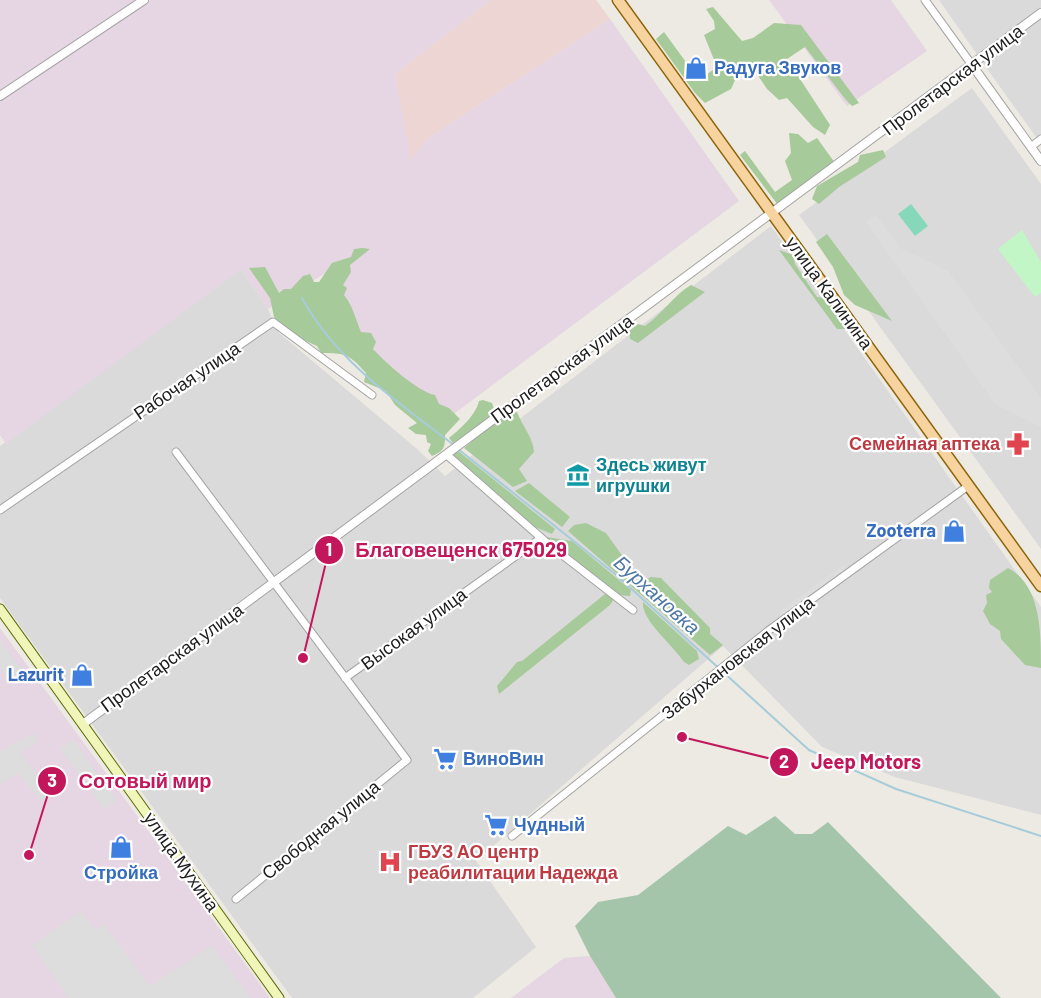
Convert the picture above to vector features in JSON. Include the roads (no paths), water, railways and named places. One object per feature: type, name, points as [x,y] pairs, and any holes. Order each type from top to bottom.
[{"type":"main road","name":"улица Калинина","points":[[618,0],[1041,586]]},
{"type":"main road","name":"улица Мухина","points":[[0,609],[279,998]]},
{"type":"street","points":[[0,96],[144,0]]},
{"type":"street","points":[[925,0],[1041,161]]},
{"type":"street","name":"Пролетарская улица","points":[[83,724],[1041,13]]},
{"type":"street","points":[[1031,147],[1041,139]]},
{"type":"street","name":"Рабочая улица","points":[[0,510],[273,322],[372,395]]},
{"type":"street","points":[[454,450],[541,537],[633,610]]},
{"type":"street","points":[[176,452],[345,678]]},
{"type":"street","name":"Забурхановская улица","points":[[512,836],[782,620],[968,486]]},
{"type":"street","name":"Высокая улица","points":[[345,678],[541,537]]},
{"type":"street","name":"Свободная улица","points":[[236,899],[407,760],[345,678]]},
{"type":"waterway","name":"Бурхановка","points":[[302,298],[332,342],[351,361],[391,397],[454,445]]},
{"type":"waterway","name":"Бурхановка","points":[[458,449],[615,574],[809,750],[896,789],[1041,836]]},
{"type":"place","name":"Радуга Звуков","points":[[696,68]]},
{"type":"place","name":"Семейная аптека","points":[[1018,444]]},
{"type":"place","name":"Здесь живут игрушки","points":[[578,475]]},
{"type":"place","name":"Zooterra","points":[[954,531]]},
{"type":"place","name":"Благовещенск 675029","points":[[303,658]]},
{"type":"place","name":"Lazurit","points":[[82,675]]},
{"type":"place","name":"Jeep Motors","points":[[682,737]]},
{"type":"place","name":"ВиноВин","points":[[445,759]]},
{"type":"place","name":"Чудный","points":[[496,825]]},
{"type":"place","name":"Стройка","points":[[121,847]]},
{"type":"place","name":"Сотовый мир","points":[[29,855]]},
{"type":"place","name":"ГБУЗ АО центр реабилитации Надежда","points":[[390,862]]}]
